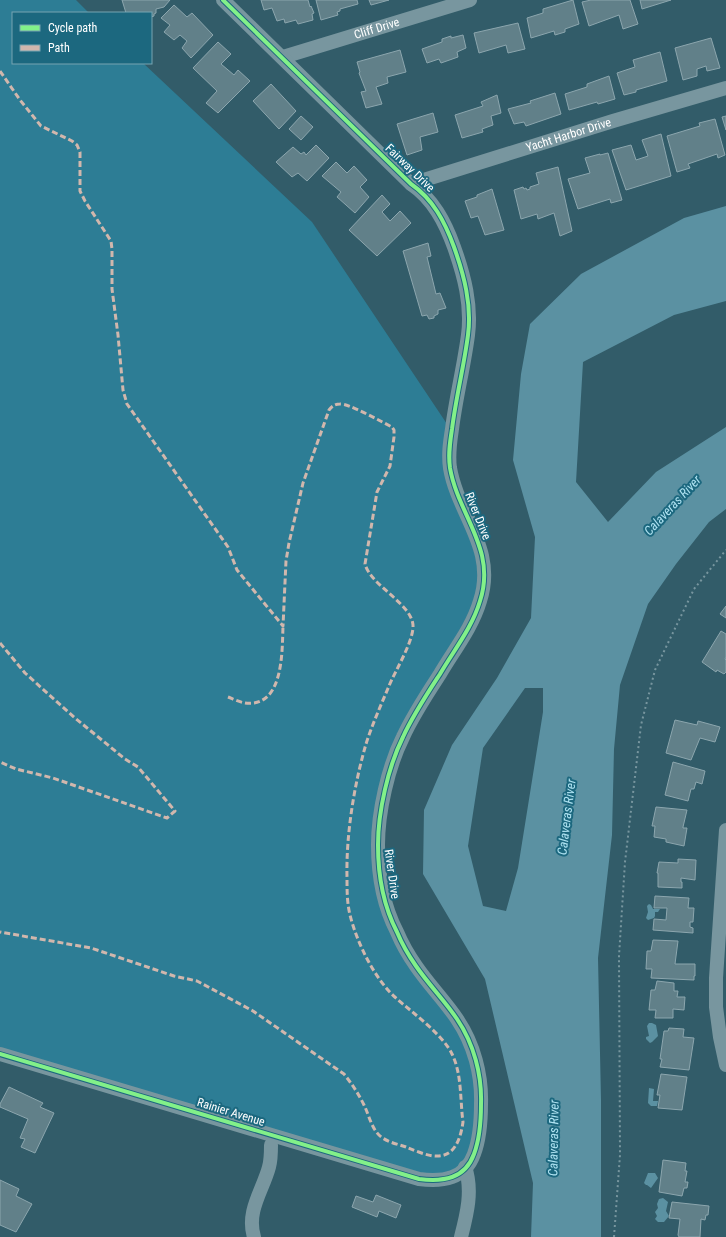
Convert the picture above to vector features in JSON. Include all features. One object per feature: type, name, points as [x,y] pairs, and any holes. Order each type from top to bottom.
[{"type":"street","name":"Fairway Drive","points":[[223,0],[283,57],[411,184],[421,190],[440,216],[449,234],[462,270],[468,306],[468,334],[464,363],[455,399],[452,430]]},
{"type":"street","name":"Cliff Drive","points":[[283,57],[470,0]]},
{"type":"street","name":"Yacht Harbor Drive","points":[[411,184],[613,121],[726,88]]},
{"type":"street","name":"River Drive","points":[[452,430],[448,454],[450,470],[462,505],[480,545],[484,560],[484,585],[475,616],[468,630],[402,737],[386,786],[381,812],[378,844],[380,876],[383,893],[393,924],[417,967],[458,1021],[466,1035],[475,1059],[482,1099],[480,1134],[472,1161],[461,1171]]},
{"type":"street","points":[[726,830],[716,978],[716,1006],[726,1065]]},
{"type":"street","name":"Rainier Avenue","points":[[0,1054],[419,1179],[432,1181],[446,1180],[461,1171]]},
{"type":"street","points":[[254,1237],[252,1219],[253,1212],[269,1166],[271,1144]]},
{"type":"street","points":[[461,1171],[469,1176],[467,1211],[462,1237]]},
{"type":"path","points":[[614,1237],[620,1155],[619,956],[625,862],[642,725],[655,670],[694,589],[726,550]]},
{"type":"shaded area","points":[[0,0],[76,0],[88,12],[12,12],[12,64],[144,64],[312,222],[451,430],[450,470],[484,585],[402,737],[378,844],[391,919],[475,1059],[481,1118],[472,1161],[446,1180],[0,1053]]},
{"type":"water","name":"Calaveras River","points":[[726,206],[726,301],[674,315],[583,362],[576,482],[608,522],[656,472],[726,427],[726,509],[709,522],[676,564],[648,604],[620,685],[614,749],[612,835],[598,958],[601,1100],[601,1237],[531,1237],[533,1183],[485,979],[423,874],[424,810],[452,745],[497,678],[531,618],[535,537],[513,460],[521,374],[530,324],[581,274],[684,218]],"holes":[[[525,688],[543,688],[543,712],[518,868],[506,911],[483,906],[468,846],[483,748]]]},
{"type":"water","points":[[649,904],[653,909],[660,909],[658,912],[655,912],[654,918],[648,920],[646,918],[648,912],[647,906]]},
{"type":"water","points":[[649,1023],[656,1025],[658,1036],[650,1043],[646,1039],[646,1037],[649,1036],[647,1026]]},
{"type":"water","points":[[649,1088],[654,1089],[653,1101],[658,1101],[657,1106],[651,1106],[648,1103]]},
{"type":"water","points":[[648,1173],[655,1173],[658,1178],[651,1188],[644,1183]]},
{"type":"water","points":[[663,1198],[668,1202],[666,1211],[669,1216],[664,1222],[658,1222],[655,1219],[657,1216],[655,1212],[658,1208],[657,1204],[659,1199]]},
{"type":"building","points":[[122,0],[170,0],[164,7],[156,9],[156,13],[152,17],[152,12],[126,12]]},
{"type":"building","points":[[261,0],[308,0],[314,13],[312,14],[313,20],[298,24],[296,20],[285,23],[284,19],[277,21],[272,8],[264,10]]},
{"type":"building","points":[[316,0],[357,0],[358,4],[340,9],[340,11],[337,12],[338,15],[321,20]]},
{"type":"building","points":[[369,0],[389,0],[371,5]]},
{"type":"building","points":[[573,0],[579,24],[565,29],[565,32],[555,35],[554,31],[531,38],[527,18],[543,13],[543,9]]},
{"type":"building","points":[[591,0],[630,0],[638,24],[623,29],[619,15],[589,26],[582,2]]},
{"type":"building","points":[[640,0],[671,0],[642,9]]},
{"type":"building","points":[[174,5],[187,17],[192,13],[213,35],[191,58],[182,48],[187,41],[180,35],[174,40],[164,32],[170,25],[161,18]]},
{"type":"building","points":[[518,23],[525,49],[508,53],[506,45],[479,53],[474,33]]},
{"type":"building","points":[[463,35],[466,48],[457,52],[458,57],[441,63],[439,59],[427,63],[422,49],[442,42],[442,39],[451,36],[451,38]]},
{"type":"building","points":[[711,38],[720,68],[707,71],[706,66],[697,69],[697,76],[683,80],[675,48]]},
{"type":"building","points":[[218,42],[231,54],[221,64],[234,75],[238,70],[250,81],[218,113],[206,103],[217,91],[193,68]]},
{"type":"building","points":[[400,50],[406,72],[387,77],[388,83],[376,87],[382,104],[366,108],[361,92],[366,91],[359,73],[357,62]]},
{"type":"building","points":[[660,52],[667,81],[624,95],[617,73],[635,67],[633,60]]},
{"type":"building","points":[[609,76],[615,99],[598,104],[597,102],[569,110],[565,94],[587,87],[587,84]]},
{"type":"building","points":[[271,84],[296,111],[279,129],[253,101]]},
{"type":"building","points":[[555,93],[561,114],[526,126],[524,122],[514,124],[508,109],[531,103],[530,101]]},
{"type":"building","points":[[497,95],[501,113],[491,116],[493,125],[482,129],[483,132],[462,138],[455,115],[483,106],[481,102]]},
{"type":"building","points":[[433,113],[438,132],[420,137],[422,150],[407,155],[397,124]]},
{"type":"building","points":[[301,116],[313,127],[301,140],[289,129]]},
{"type":"building","points":[[726,116],[726,130],[722,117]]},
{"type":"building","points":[[715,119],[725,155],[718,158],[717,154],[688,164],[690,168],[677,172],[667,136],[700,126],[699,123]]},
{"type":"building","points":[[661,134],[671,176],[626,190],[612,150],[631,145],[636,160],[648,156],[642,140]]},
{"type":"building","points":[[316,145],[329,158],[307,181],[298,173],[292,177],[276,162],[293,147],[301,154],[304,152],[306,155]]},
{"type":"building","points":[[608,153],[622,200],[611,203],[610,199],[578,209],[568,179],[590,173],[585,158]]},
{"type":"building","points":[[336,162],[347,173],[354,166],[367,180],[360,187],[369,197],[355,213],[337,197],[341,192],[322,176]]},
{"type":"building","points":[[558,167],[572,231],[560,236],[554,213],[538,219],[537,214],[521,219],[514,190],[523,187],[527,190],[530,189],[530,187],[539,184],[536,173]]},
{"type":"building","points":[[492,189],[504,230],[485,235],[478,216],[471,218],[465,201],[477,197],[477,195]]},
{"type":"building","points":[[382,195],[390,204],[382,212],[390,221],[400,211],[411,223],[377,256],[349,230]]},
{"type":"building","points":[[428,243],[431,256],[427,257],[436,294],[440,293],[446,308],[438,310],[438,314],[434,316],[434,318],[429,319],[427,315],[422,316],[403,251]]},
{"type":"building","points":[[726,606],[726,618],[720,614]]},
{"type":"building","points":[[721,631],[726,634],[726,672],[724,674],[717,670],[716,672],[702,662]]},
{"type":"building","points":[[675,720],[697,725],[698,721],[720,727],[715,742],[700,738],[691,760],[666,753]]},
{"type":"building","points":[[673,762],[705,771],[702,784],[696,782],[694,789],[691,789],[688,801],[665,795]]},
{"type":"building","points":[[656,807],[687,810],[683,827],[687,828],[684,846],[666,842],[666,839],[654,837],[655,826],[652,826]]},
{"type":"building","points":[[678,859],[696,860],[695,880],[681,878],[682,888],[658,887],[657,873],[659,862],[678,863]]},
{"type":"building","points":[[655,896],[689,898],[688,908],[694,908],[693,922],[690,922],[690,927],[693,928],[693,933],[653,930],[654,919],[666,920],[667,908],[654,908]]},
{"type":"building","points":[[653,940],[678,941],[675,964],[695,964],[694,980],[651,978],[652,969],[646,969],[647,951],[651,951]]},
{"type":"building","points":[[657,981],[674,983],[674,991],[678,991],[677,997],[685,997],[684,1010],[673,1009],[673,1018],[655,1018],[656,1010],[649,1010],[651,990],[655,990]]},
{"type":"building","points":[[669,1028],[684,1029],[683,1037],[694,1038],[689,1070],[660,1067],[664,1031],[668,1031]]},
{"type":"building","points":[[661,1074],[687,1077],[682,1110],[658,1108],[660,1095],[657,1095]]},
{"type":"building","points":[[9,1087],[43,1103],[40,1107],[54,1113],[35,1153],[21,1147],[25,1139],[20,1138],[28,1119],[0,1107],[0,1104]]},
{"type":"building","points":[[663,1160],[686,1163],[685,1171],[687,1171],[685,1182],[688,1182],[687,1188],[684,1188],[682,1196],[659,1192]]},
{"type":"building","points":[[0,1180],[19,1189],[16,1196],[32,1204],[16,1232],[0,1225]]},
{"type":"building","points":[[376,1195],[401,1205],[396,1218],[379,1211],[377,1217],[352,1207],[356,1196],[373,1202]]},
{"type":"building","points":[[672,1202],[709,1206],[708,1215],[706,1215],[705,1220],[701,1219],[700,1237],[679,1237],[680,1219],[669,1218]]},
{"type":"marked path","points":[[0,71],[20,100],[41,126],[72,141],[77,145],[80,152],[80,191],[111,241],[112,289],[123,390],[127,404],[228,547],[237,570],[283,626],[286,561],[289,543],[303,483],[329,410],[332,406],[344,404],[373,417],[392,427],[394,430],[390,466],[377,492],[365,564],[375,580],[406,609],[411,617],[413,632],[374,722],[366,744],[354,793],[349,827],[347,861],[348,901],[350,915],[357,937],[362,949],[381,982],[397,999],[442,1039],[452,1054],[458,1070],[463,1122],[457,1144],[445,1155],[431,1156],[385,1139],[379,1135],[374,1128],[359,1096],[344,1074],[253,1011],[197,981],[174,976],[91,948],[0,932]]},
{"type":"marked path","points":[[228,697],[245,703],[258,702],[267,697],[274,687],[281,663],[283,626]]},
{"type":"marked path","points":[[0,643],[25,673],[75,718],[125,759],[138,767],[175,811],[167,818],[53,778],[16,769],[0,762]]},
{"type":"cycle path","points":[[0,1054],[419,1179],[445,1179],[459,1174],[470,1162],[478,1142],[481,1093],[476,1060],[468,1039],[457,1019],[416,966],[392,922],[382,890],[378,845],[378,832],[382,804],[388,776],[398,749],[407,729],[425,697],[462,639],[477,611],[484,582],[484,565],[480,548],[454,485],[449,463],[451,439],[469,324],[468,301],[464,279],[447,229],[426,197],[223,0]]}]
